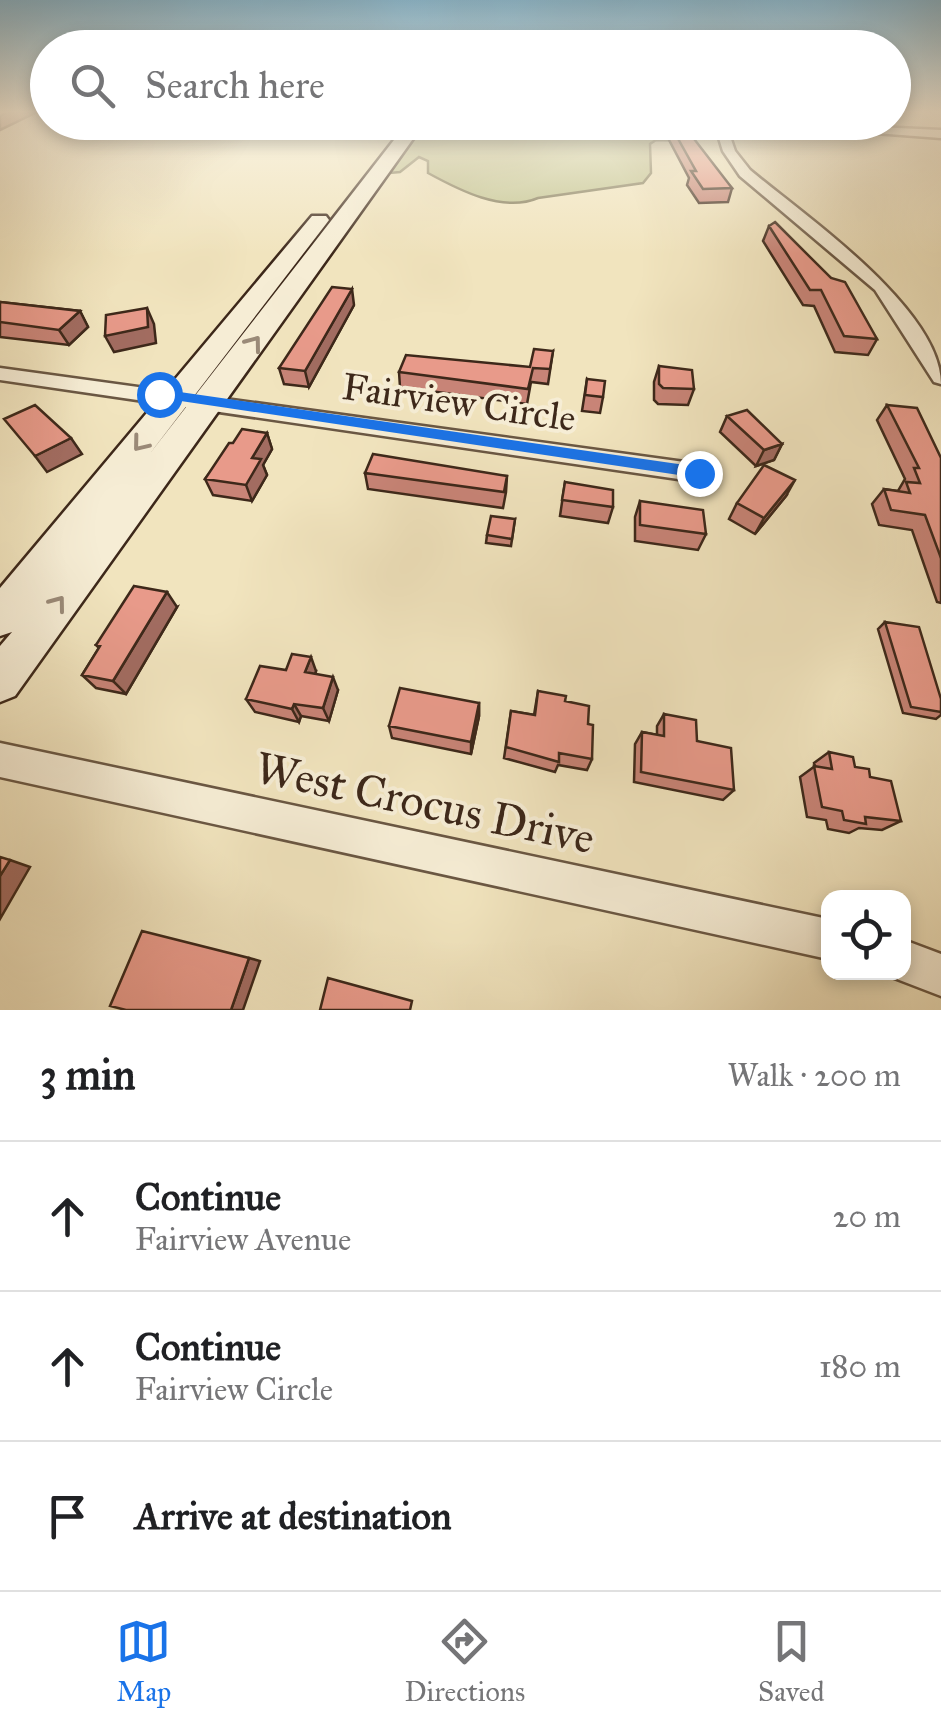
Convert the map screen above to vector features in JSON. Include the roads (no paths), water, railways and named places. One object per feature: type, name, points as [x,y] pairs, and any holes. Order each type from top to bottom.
[{"type":"main road","points":[[0,618],[178,396],[320,235],[380,159]]},
{"type":"main road","points":[[0,681],[210,400],[320,235]]},
{"type":"street","points":[[735,159],[745,173],[881,287],[941,378]]},
{"type":"street","name":"Fairview Circle","points":[[0,374],[210,400],[699,473]]},
{"type":"street","name":"West Crocus Drive","points":[[0,760],[821,937]]},
{"type":"street","points":[[911,964],[941,975]]}]
